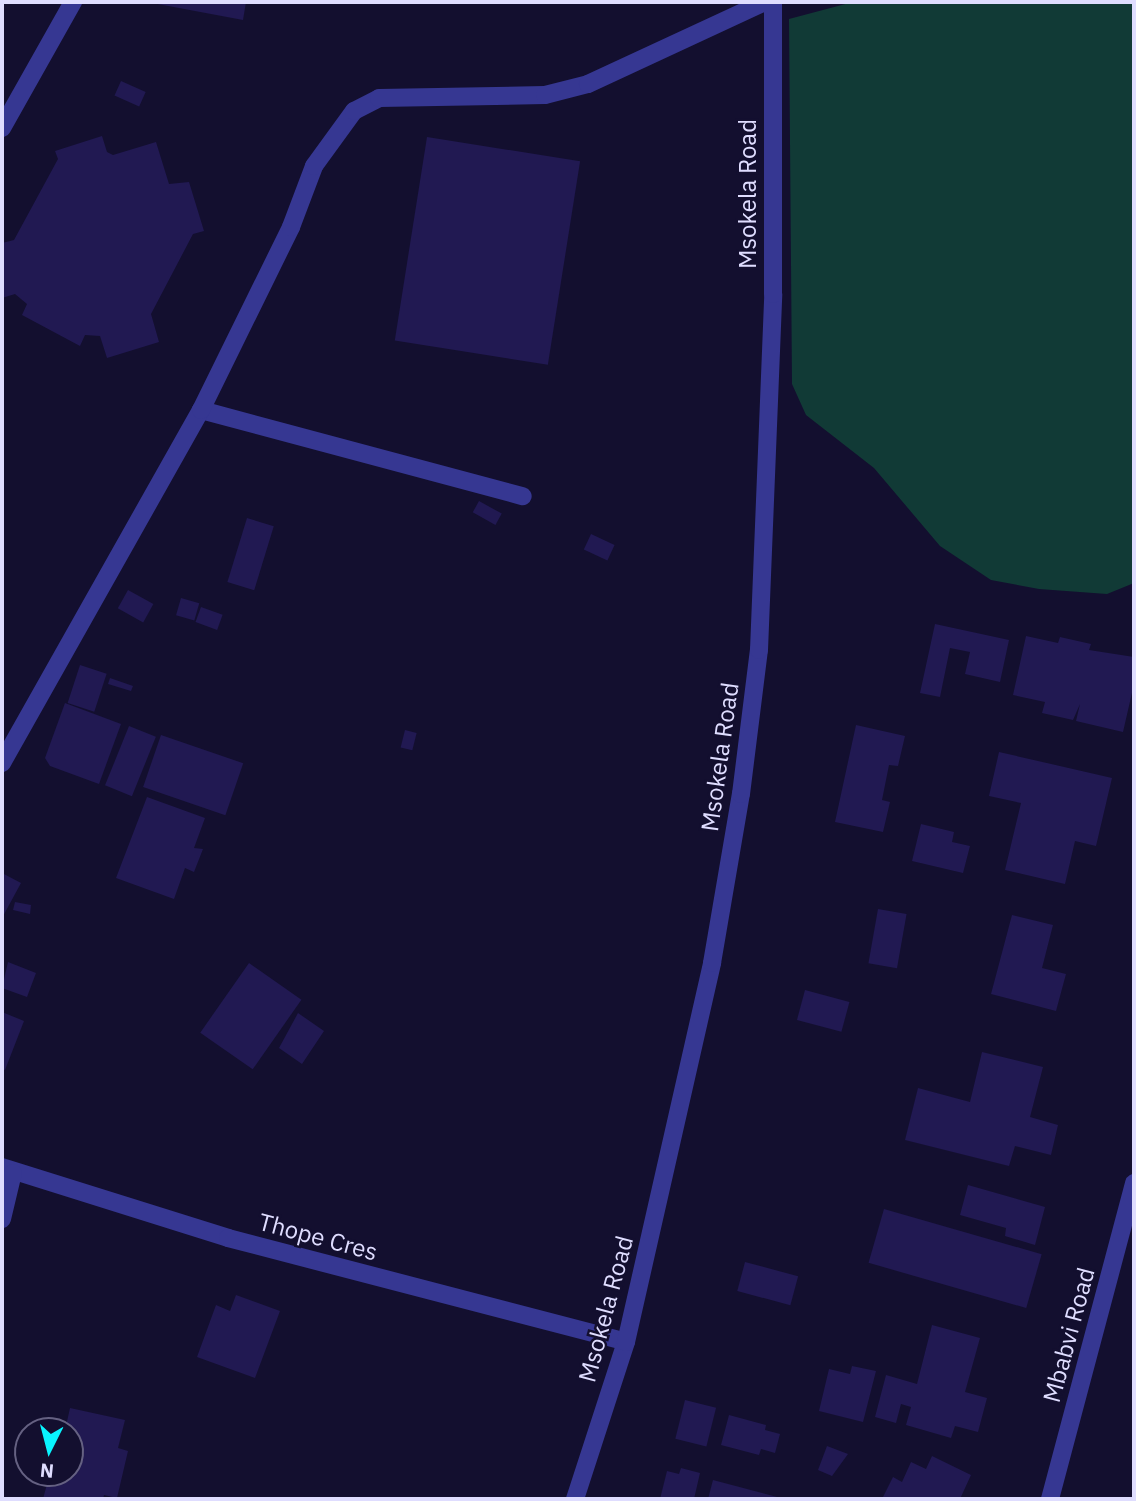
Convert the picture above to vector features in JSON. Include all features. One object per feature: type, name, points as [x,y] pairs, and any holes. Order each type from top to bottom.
[{"type":"street","points":[[2,128],[74,2]]},
{"type":"street","points":[[2,763],[201,410],[291,227],[314,166],[354,111],[379,98],[545,94],[588,84],[765,2]]},
{"type":"street","name":"Msokela Road","points":[[575,1499],[626,1342],[712,964],[741,794],[759,650],[772,294],[773,2]]},
{"type":"street","points":[[201,410],[523,496]]},
{"type":"street","points":[[2,1219],[8,1170]]},
{"type":"street","name":"Thope Cres","points":[[8,1170],[240,1241],[626,1342]]},
{"type":"street","name":"Mbabvi Road","points":[[1050,1499],[1134,1182]]},
{"type":"green space","points":[[853,2],[1134,2],[1134,583],[1107,594],[1039,589],[991,580],[940,546],[874,468],[806,415],[792,384],[789,19]]},
{"type":"building","points":[[147,2],[246,2],[243,20]]},
{"type":"building","points":[[121,81],[146,92],[139,107],[114,96]]},
{"type":"building","points":[[102,136],[107,152],[113,155],[156,142],[169,184],[189,182],[204,231],[193,234],[151,314],[159,342],[107,358],[100,336],[85,335],[80,346],[22,315],[27,304],[15,294],[2,298],[2,243],[14,240],[58,159],[55,151]]},
{"type":"building","points":[[427,137],[580,161],[548,365],[395,340]]},
{"type":"building","points":[[479,501],[502,514],[495,525],[473,512]]},
{"type":"building","points":[[247,518],[274,526],[254,590],[227,582]]},
{"type":"building","points":[[591,534],[615,545],[607,560],[584,549]]},
{"type":"building","points":[[128,590],[153,604],[143,622],[118,608]]},
{"type":"building","points":[[181,598],[199,603],[194,621],[176,615]]},
{"type":"building","points":[[201,607],[223,615],[217,630],[196,622]]},
{"type":"building","points":[[935,624],[1009,640],[1000,682],[965,674],[970,652],[950,648],[940,697],[920,693]]},
{"type":"building","points":[[1026,636],[1058,643],[1060,637],[1091,644],[1089,650],[1134,657],[1134,684],[1123,732],[1076,721],[1080,704],[1073,720],[1042,713],[1045,702],[1013,695]]},
{"type":"building","points":[[80,665],[107,674],[94,712],[68,703]]},
{"type":"building","points":[[110,678],[133,686],[131,691],[108,684]]},
{"type":"building","points":[[65,703],[121,724],[99,784],[50,766],[45,758]]},
{"type":"building","points":[[856,725],[905,736],[898,766],[889,765],[882,800],[890,802],[883,832],[835,822]]},
{"type":"building","points":[[129,726],[156,737],[132,796],[105,785]]},
{"type":"building","points":[[405,730],[417,733],[412,750],[401,747]]},
{"type":"building","points":[[161,735],[243,763],[225,815],[143,787]]},
{"type":"building","points":[[999,752],[1112,778],[1096,846],[1075,841],[1065,884],[1005,870],[1021,803],[989,796]]},
{"type":"building","points":[[147,797],[205,818],[194,848],[203,849],[194,872],[185,868],[174,899],[116,878]]},
{"type":"building","points":[[921,824],[954,832],[952,842],[970,846],[963,873],[912,861]]},
{"type":"building","points":[[2,873],[21,883],[2,918]]},
{"type":"building","points":[[15,902],[31,905],[30,914],[13,910]]},
{"type":"building","points":[[878,909],[907,914],[897,968],[868,963]]},
{"type":"building","points":[[1012,915],[1053,925],[1042,968],[1066,974],[1056,1011],[991,994]]},
{"type":"building","points":[[8,962],[36,973],[27,997],[2,988]]},
{"type":"building","points":[[249,963],[301,1000],[253,1069],[200,1033]]},
{"type":"building","points":[[805,990],[849,1002],[841,1032],[797,1020]]},
{"type":"building","points":[[2,1012],[24,1021],[5,1070],[2,1069]]},
{"type":"building","points":[[298,1013],[324,1031],[302,1064],[279,1048]]},
{"type":"building","points":[[982,1052],[1043,1067],[1030,1117],[1058,1125],[1051,1155],[1015,1146],[1009,1166],[905,1140],[918,1088],[970,1102]]},
{"type":"building","points":[[968,1185],[1045,1207],[1035,1245],[1005,1236],[1006,1228],[960,1215]]},
{"type":"building","points":[[884,1209],[1042,1254],[1026,1308],[869,1263]]},
{"type":"building","points":[[745,1262],[798,1276],[790,1305],[737,1291]]},
{"type":"building","points":[[236,1295],[280,1311],[255,1378],[197,1357],[216,1305],[230,1311]]},
{"type":"building","points":[[932,1325],[980,1338],[965,1392],[987,1398],[978,1432],[955,1426],[951,1438],[906,1425],[911,1407],[901,1404],[896,1423],[875,1417],[886,1375],[917,1384]]},
{"type":"building","points":[[852,1366],[876,1371],[863,1422],[819,1411],[829,1369],[850,1374]]},
{"type":"building","points":[[685,1400],[716,1408],[706,1447],[675,1439]]},
{"type":"building","points":[[70,1408],[125,1420],[118,1448],[128,1451],[117,1498],[104,1495],[103,1499],[43,1499],[46,1487],[84,1487],[84,1417],[68,1417]]},
{"type":"building","points":[[729,1415],[766,1425],[765,1430],[780,1434],[775,1453],[761,1449],[759,1455],[721,1445]]},
{"type":"building","points":[[827,1446],[848,1454],[832,1476],[818,1470]]},
{"type":"building","points":[[932,1456],[971,1475],[960,1499],[882,1499],[893,1477],[902,1482],[911,1462],[926,1469]]},
{"type":"building","points":[[681,1468],[700,1473],[694,1499],[660,1499],[667,1471],[679,1474]]},
{"type":"building","points":[[713,1480],[777,1497],[777,1499],[708,1499]]}]
